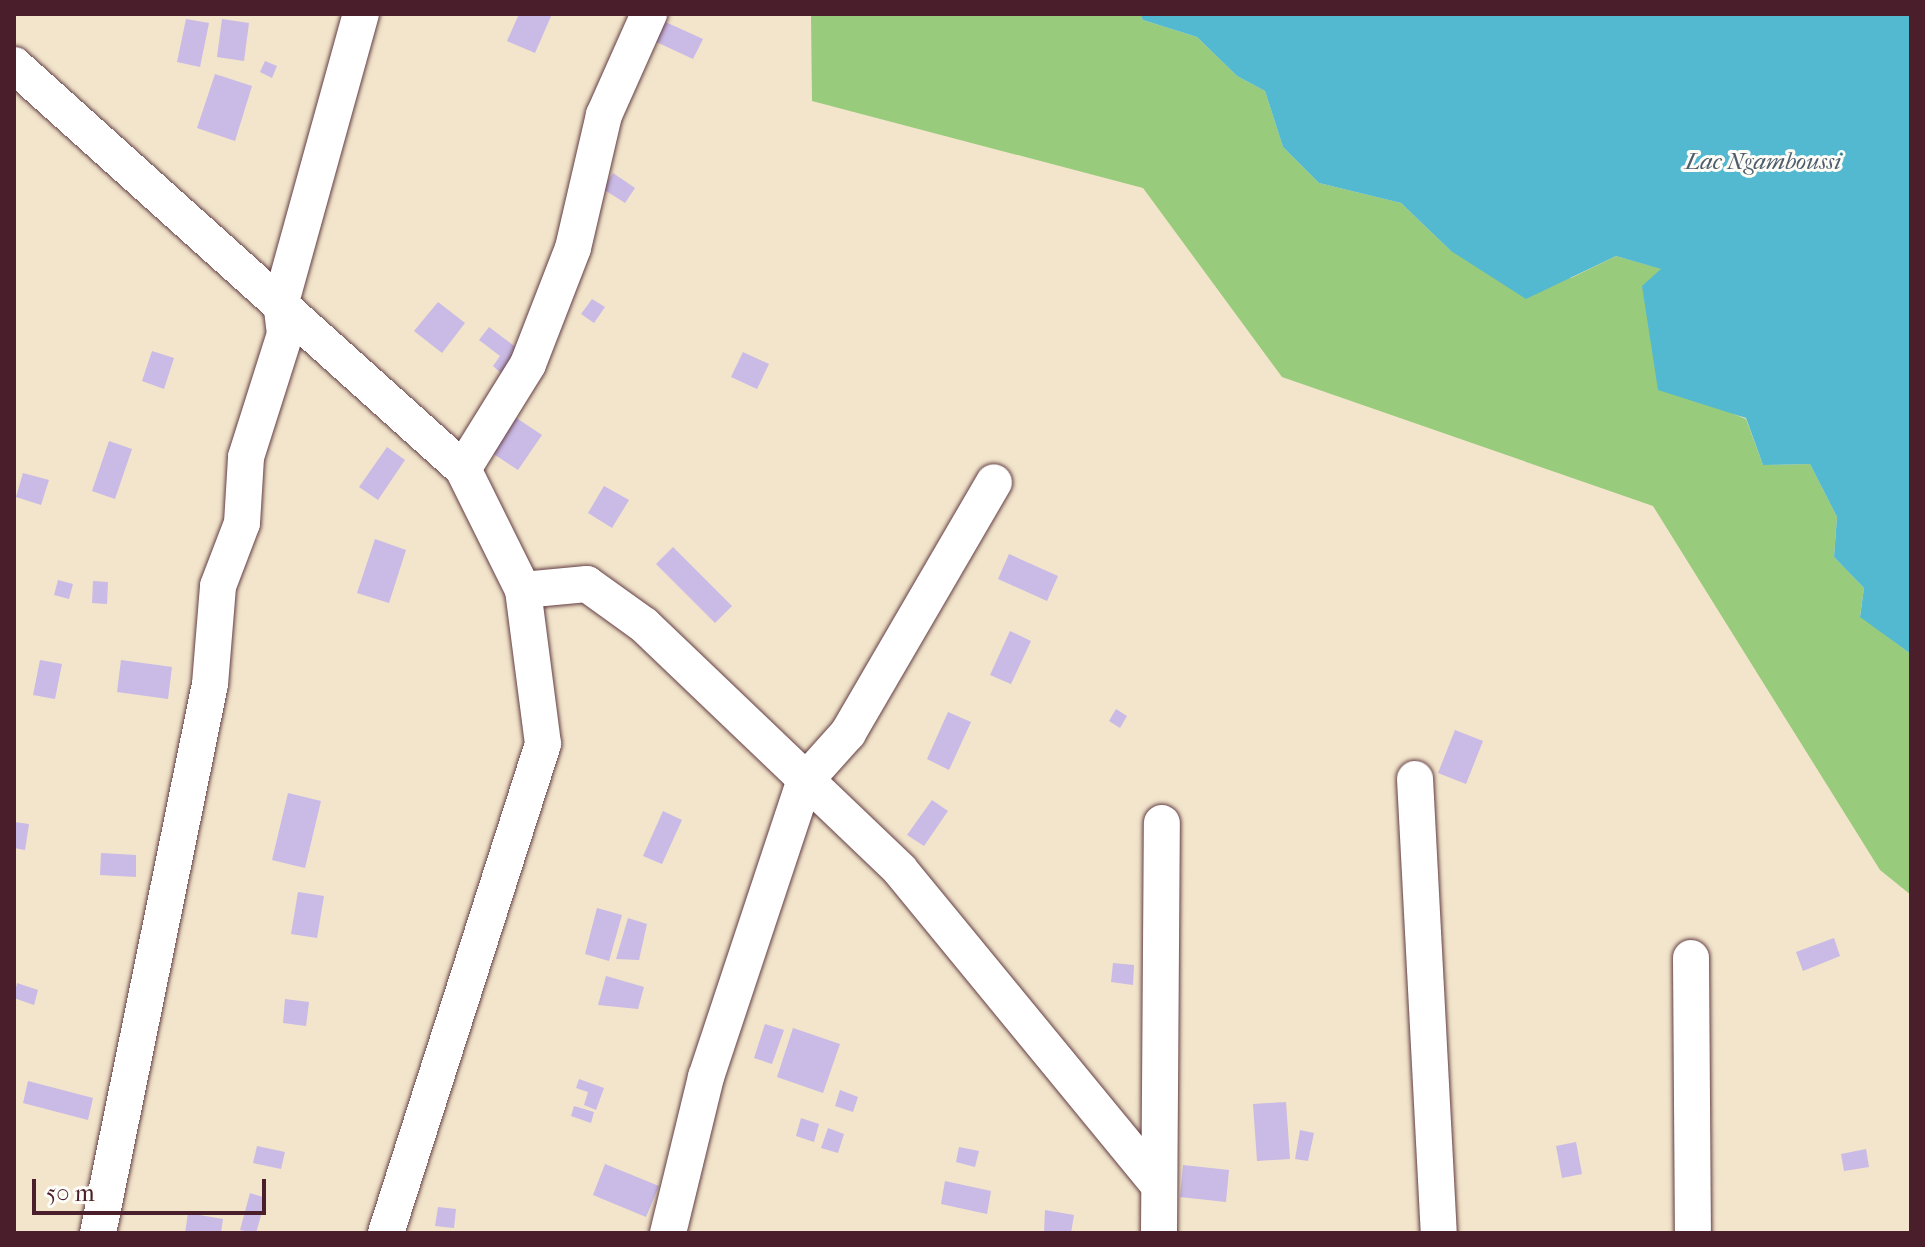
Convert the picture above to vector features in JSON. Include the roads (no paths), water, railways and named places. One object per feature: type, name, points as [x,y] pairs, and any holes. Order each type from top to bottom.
[{"type":"street","points":[[98,1233],[210,684],[218,586],[242,523],[246,457],[258,406],[285,334],[281,302],[361,14]]},
{"type":"street","points":[[463,469],[528,364],[573,248],[604,115],[649,14]]},
{"type":"street","points":[[14,65],[281,302],[463,469],[523,590],[540,693],[541,757],[475,944],[386,1233]]},
{"type":"street","points":[[668,1233],[706,1077],[804,782],[848,733],[994,482]]},
{"type":"street","points":[[523,590],[572,581],[605,594],[644,625],[920,893],[1158,1184]]},
{"type":"street","points":[[1415,779],[1439,1233]]},
{"type":"street","points":[[1159,1233],[1162,823]]},
{"type":"street","points":[[1691,958],[1693,1233]]},
{"type":"water","name":"Lac Ngamboussi","points":[[1140,14],[1911,14],[1911,654],[1860,617],[1864,588],[1834,557],[1837,517],[1810,464],[1763,465],[1746,418],[1658,390],[1642,286],[1661,269],[1616,256],[1526,299],[1451,251],[1401,203],[1319,183],[1283,147],[1265,91],[1237,76],[1197,37],[1143,20]]}]
